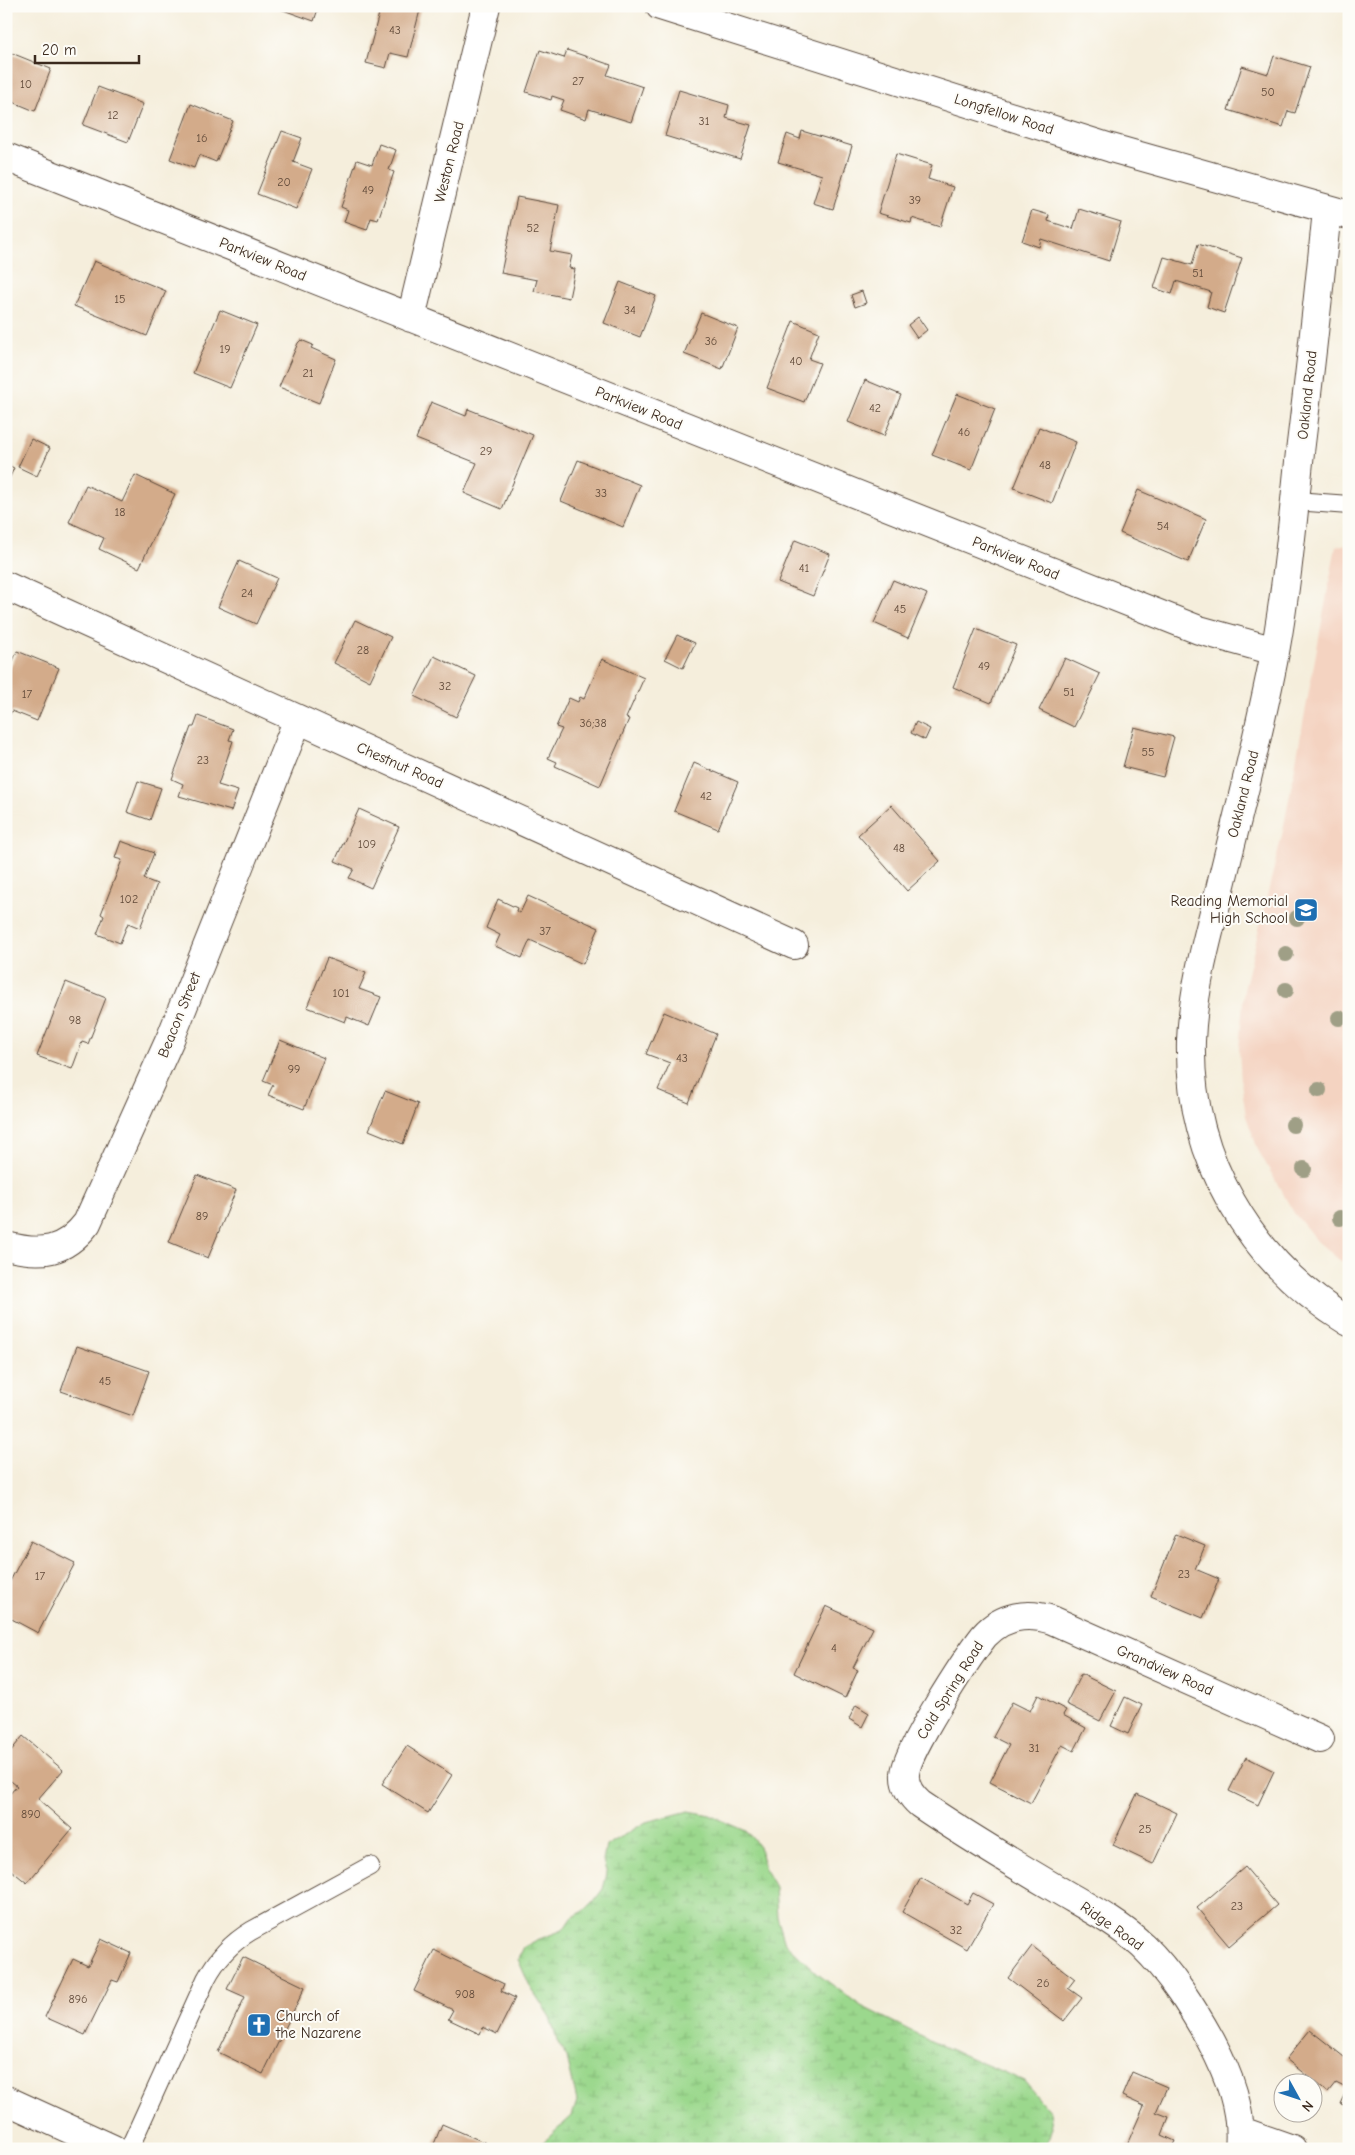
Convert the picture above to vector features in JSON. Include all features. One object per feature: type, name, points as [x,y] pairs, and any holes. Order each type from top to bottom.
[{"type":"street","name":"Weston Road","points":[[411,318],[486,6]]},
{"type":"street","name":"Longfellow Road","points":[[660,6],[1111,148],[1338,213]]},
{"type":"street","name":"Parkview Road","points":[[6,157],[1199,630],[1275,651]]},
{"type":"street","name":"Oakland Road","points":[[1338,213],[1295,501],[1275,651],[1262,717],[1197,985],[1191,1039],[1194,1090],[1199,1118],[1210,1156],[1228,1198],[1270,1259],[1293,1282],[1320,1304],[1349,1322]]},
{"type":"street","name":"Chestnut Road","points":[[6,586],[794,945]]},
{"type":"street","name":"Beacon Street","points":[[6,1246],[24,1251],[52,1250],[70,1241],[87,1223],[171,1037],[298,719]]},
{"type":"street","name":"Grandview Road","points":[[1006,1620],[1024,1615],[1052,1620],[1320,1739]]},
{"type":"street","name":"Cold Spring Road","points":[[906,1770],[922,1734],[978,1644],[990,1629],[1006,1620]]},
{"type":"street","name":"Ridge Road","points":[[906,1770],[907,1786],[920,1804],[1111,1921],[1153,1956],[1174,1981],[1216,2050],[1235,2096],[1240,2140]]},
{"type":"street","points":[[6,2100],[112,2149]]},
{"type":"street","points":[[1240,2140],[1292,2149]]},
{"type":"lane","points":[[1295,501],[1349,505]]},
{"type":"lane","points":[[128,2149],[206,1979],[225,1951],[251,1931],[370,1866]]},
{"type":"shaded area","name":"Reading Memorial High School","points":[[1349,544],[1349,1268],[1317,1241],[1294,1213],[1258,1150],[1246,1116],[1239,1049],[1244,990],[1283,831],[1336,546]]},
{"type":"green space","points":[[689,1811],[710,1815],[746,1831],[759,1846],[765,1870],[775,1887],[777,1917],[785,1943],[819,1975],[861,2006],[935,2043],[1024,2081],[1050,2112],[1052,2127],[1045,2149],[536,2149],[572,2116],[577,2101],[567,2058],[557,2041],[550,2017],[529,1985],[518,1959],[524,1947],[563,1930],[571,1918],[584,1911],[594,1901],[603,1889],[607,1874],[603,1861],[606,1846],[646,1822]]},
{"type":"building","points":[[272,6],[319,6],[314,21]]},
{"type":"building","points":[[381,6],[421,6],[408,57],[390,53],[386,68],[366,63]]},
{"type":"building","points":[[540,50],[564,58],[567,50],[611,65],[607,75],[643,87],[631,122],[589,109],[586,119],[560,110],[564,100],[552,96],[551,100],[526,92]]},
{"type":"building","points":[[9,52],[51,69],[35,111],[6,99],[6,59]]},
{"type":"building","points":[[1274,56],[1310,67],[1295,113],[1288,111],[1283,127],[1228,110],[1242,66],[1268,74]]},
{"type":"building","points":[[98,87],[143,104],[128,142],[83,125]]},
{"type":"building","points":[[679,90],[729,105],[726,118],[751,125],[740,159],[665,136]]},
{"type":"building","points":[[191,104],[233,121],[216,162],[199,155],[194,168],[170,159]]},
{"type":"building","points":[[282,131],[302,138],[293,162],[312,169],[296,209],[257,194]]},
{"type":"building","points":[[802,131],[852,146],[833,209],[813,203],[822,175],[778,162],[787,134],[800,139]]},
{"type":"building","points":[[379,144],[396,150],[389,170],[394,172],[378,220],[371,218],[367,230],[344,222],[348,210],[341,207],[357,160],[372,165]]},
{"type":"building","points":[[896,154],[932,165],[928,179],[953,187],[940,227],[912,218],[911,223],[878,213]]},
{"type":"building","points":[[517,197],[559,205],[550,251],[572,255],[569,268],[575,269],[569,298],[534,291],[537,280],[501,273]]},
{"type":"building","points":[[1079,209],[1121,222],[1109,261],[1041,239],[1039,247],[1022,241],[1032,210],[1049,215],[1048,221],[1073,229]]},
{"type":"building","points":[[1198,244],[1242,258],[1224,313],[1207,307],[1211,292],[1176,281],[1172,294],[1154,288],[1164,257],[1192,265]]},
{"type":"building","points":[[94,261],[166,291],[147,336],[74,306]]},
{"type":"building","points":[[620,282],[656,296],[640,337],[604,323]]},
{"type":"building","points":[[862,291],[866,303],[855,307],[851,295]]},
{"type":"building","points":[[220,310],[257,325],[230,388],[193,373]]},
{"type":"building","points":[[701,313],[738,328],[722,369],[684,354]]},
{"type":"building","points":[[918,317],[927,330],[917,338],[908,325]]},
{"type":"building","points":[[793,321],[819,332],[809,359],[820,363],[804,402],[767,388]]},
{"type":"building","points":[[301,340],[313,345],[311,348],[336,359],[319,403],[279,387]]},
{"type":"building","points":[[865,380],[901,395],[884,436],[848,422]]},
{"type":"building","points":[[957,394],[995,409],[971,470],[932,455]]},
{"type":"building","points":[[431,402],[466,416],[468,409],[533,435],[502,509],[464,493],[477,463],[416,439]]},
{"type":"building","points":[[1039,427],[1076,442],[1052,503],[1014,488]]},
{"type":"building","points":[[31,439],[50,448],[37,476],[18,467]]},
{"type":"building","points":[[578,460],[640,485],[623,527],[561,501]]},
{"type":"building","points":[[6,464],[14,468],[6,486]]},
{"type":"building","points":[[135,475],[175,494],[139,568],[99,549],[104,538],[69,522],[86,485],[122,502]]},
{"type":"building","points":[[1138,490],[1206,519],[1188,562],[1120,533]]},
{"type":"building","points":[[795,540],[830,554],[813,596],[778,582]]},
{"type":"building","points":[[239,561],[277,578],[256,624],[218,607]]},
{"type":"building","points":[[893,580],[927,594],[908,638],[874,623]]},
{"type":"building","points":[[355,620],[391,637],[370,681],[334,663]]},
{"type":"building","points":[[976,629],[1016,645],[991,703],[953,687]]},
{"type":"building","points":[[677,635],[695,643],[683,668],[665,659]]},
{"type":"building","points":[[17,651],[59,668],[37,721],[12,711],[6,720],[6,678]]},
{"type":"building","points":[[434,656],[476,676],[456,717],[414,696]]},
{"type":"building","points":[[1065,658],[1100,674],[1074,727],[1039,710]]},
{"type":"building","points":[[602,659],[644,678],[626,718],[629,719],[600,786],[555,766],[557,762],[548,758],[562,729],[556,727],[569,698],[578,702],[580,697],[584,699]]},
{"type":"building","points":[[198,716],[233,729],[229,740],[233,741],[218,785],[238,791],[231,811],[179,796],[183,784],[172,779],[191,727],[194,727]]},
{"type":"building","points":[[916,722],[930,729],[925,740],[911,733]]},
{"type":"building","points":[[1134,727],[1174,737],[1163,777],[1123,767]]},
{"type":"building","points":[[694,763],[738,782],[718,829],[674,811]]},
{"type":"building","points":[[138,781],[161,788],[150,820],[127,812]]},
{"type":"building","points":[[891,805],[940,861],[907,891],[858,835]]},
{"type":"building","points":[[359,809],[399,827],[371,888],[349,878],[354,869],[335,861]]},
{"type":"building","points":[[121,841],[154,853],[144,879],[157,884],[140,928],[128,923],[120,943],[97,934],[104,916],[101,914],[122,860],[115,858]]},
{"type":"building","points":[[528,896],[599,928],[583,964],[530,940],[522,958],[495,946],[500,935],[486,928],[498,899],[517,908],[516,911],[520,913]]},
{"type":"building","points":[[327,958],[366,973],[359,989],[381,997],[369,1026],[347,1017],[345,1022],[307,1007]]},
{"type":"building","points":[[66,982],[106,998],[88,1044],[82,1042],[72,1069],[37,1056]]},
{"type":"building","points":[[664,1012],[716,1034],[689,1103],[658,1090],[670,1063],[646,1054]]},
{"type":"building","points":[[280,1040],[324,1058],[304,1109],[268,1095],[273,1085],[263,1081]]},
{"type":"building","points":[[385,1091],[418,1104],[403,1144],[369,1130]]},
{"type":"building","points":[[197,1175],[236,1190],[208,1258],[169,1242]]},
{"type":"building","points":[[77,1346],[149,1371],[133,1416],[61,1391]]},
{"type":"building","points":[[1176,1534],[1205,1546],[1195,1569],[1219,1579],[1203,1618],[1151,1596]]},
{"type":"building","points":[[31,1541],[75,1563],[38,1633],[6,1616],[6,1589]]},
{"type":"building","points":[[826,1606],[873,1628],[853,1668],[858,1670],[845,1698],[794,1673]]},
{"type":"building","points":[[1081,1674],[1116,1691],[1100,1721],[1066,1704]]},
{"type":"building","points":[[1038,1695],[1066,1710],[1063,1715],[1086,1728],[1074,1751],[1062,1745],[1031,1803],[990,1782],[1009,1745],[993,1737],[1012,1702],[1030,1711]]},
{"type":"building","points":[[1125,1697],[1142,1705],[1128,1734],[1111,1726]]},
{"type":"building","points":[[856,1705],[869,1713],[862,1727],[849,1719]]},
{"type":"building","points":[[23,1736],[63,1770],[38,1799],[72,1829],[27,1883],[6,1866],[6,1798],[17,1786],[6,1777],[6,1757]]},
{"type":"building","points":[[407,1746],[452,1775],[428,1813],[382,1784]]},
{"type":"building","points":[[1246,1757],[1274,1771],[1258,1805],[1229,1791]]},
{"type":"building","points":[[1137,1794],[1177,1813],[1153,1864],[1113,1845]]},
{"type":"building","points":[[1245,1867],[1277,1905],[1229,1946],[1197,1908]]},
{"type":"building","points":[[921,1878],[967,1904],[973,1893],[993,1904],[967,1949],[902,1912]]},
{"type":"building","points":[[101,1939],[131,1953],[118,1982],[112,1980],[85,2035],[45,2017],[73,1959],[88,1966]]},
{"type":"building","points":[[1032,1946],[1075,1979],[1068,1988],[1082,1998],[1064,2021],[1008,1978]]},
{"type":"building","points":[[434,1950],[504,1984],[501,1991],[515,1998],[497,2034],[483,2027],[480,2034],[448,2019],[453,2010],[414,1991]]},
{"type":"building","name":"Church of the Nazarene","points":[[243,1957],[305,1987],[263,2074],[218,2052],[245,1997],[227,1989]]},
{"type":"building","points":[[1310,2030],[1349,2061],[1349,2107],[1341,2104],[1348,2089],[1336,2083],[1328,2093],[1322,2088],[1322,2072],[1302,2072],[1286,2059]]},
{"type":"building","points":[[1132,2072],[1167,2087],[1156,2112],[1169,2117],[1162,2135],[1175,2141],[1171,2149],[1125,2149],[1144,2106],[1122,2096]]},
{"type":"building","points":[[442,2124],[486,2143],[483,2149],[432,2149]]},
{"type":"place","name":"Reading Memorial High School","points":[[1306,910]]},
{"type":"place","name":"Church of the Nazarene","points":[[259,2025]]}]
